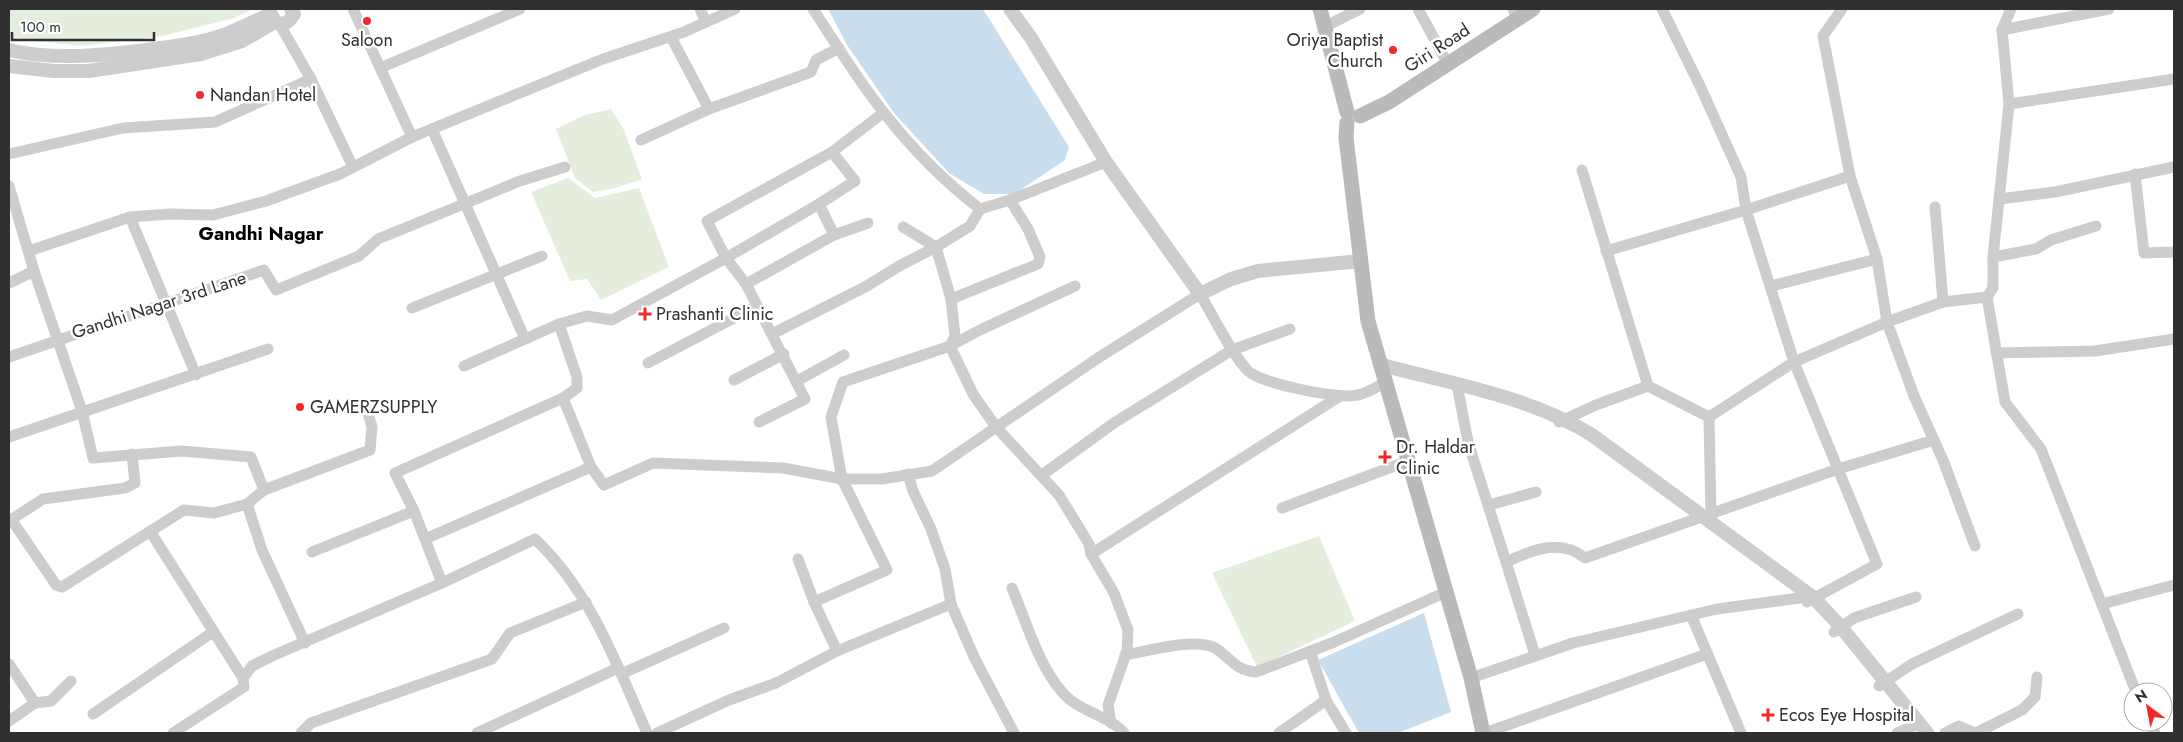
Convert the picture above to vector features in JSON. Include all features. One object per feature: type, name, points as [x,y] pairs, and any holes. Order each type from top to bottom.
[{"type":"main road","points":[[1320,9],[1351,117],[1346,138],[1368,321],[1471,678],[1484,733]]},
{"type":"main road","name":"Giri Road","points":[[1351,117],[1389,102],[1448,64],[1515,14],[1533,9]]},
{"type":"street","points":[[353,9],[412,138]]},
{"type":"street","points":[[380,68],[520,9]]},
{"type":"street","points":[[700,9],[706,22]]},
{"type":"street","points":[[29,250],[130,217],[170,214],[213,216],[266,201],[340,174],[432,129],[604,59],[671,37],[735,9]]},
{"type":"street","points":[[813,9],[884,113],[920,156],[948,184],[980,209]]},
{"type":"street","points":[[1010,9],[1031,38],[1106,162],[1200,294],[1232,350],[1248,372],[1286,386],[1340,396],[1358,395],[1384,373]]},
{"type":"street","points":[[1326,26],[1360,9]]},
{"type":"street","points":[[1418,9],[1448,64]]},
{"type":"street","points":[[1471,678],[1573,643],[1691,615],[1717,609],[1807,599],[1877,564],[1794,362],[1772,286],[1746,210],[1741,178],[1701,88],[1662,9]]},
{"type":"street","points":[[1842,9],[1823,36],[1850,176],[1877,258],[1887,322],[1914,396],[1934,440],[1975,546]]},
{"type":"street","points":[[2011,9],[2002,30],[2009,104],[1993,257],[1992,288],[1986,297],[1996,353],[2005,402],[2041,449],[2132,682]]},
{"type":"street","points":[[2002,30],[2109,9]]},
{"type":"street","points":[[9,50],[62,56],[131,52],[204,41],[275,17],[291,19],[296,10]]},
{"type":"street","points":[[9,66],[53,71],[89,71],[201,54],[242,41],[275,17]]},
{"type":"street","points":[[275,17],[311,79],[354,167]]},
{"type":"street","points":[[671,37],[709,109]]},
{"type":"street","points":[[641,140],[709,109],[812,72],[816,60],[839,48]]},
{"type":"street","points":[[9,154],[123,128],[182,126],[215,122],[311,79]]},
{"type":"street","points":[[2009,104],[2174,79]]},
{"type":"street","points":[[758,422],[805,399],[784,354],[746,284],[726,258],[707,221],[832,152],[884,113]]},
{"type":"street","points":[[432,129],[525,339]]},
{"type":"street","points":[[464,366],[559,324],[587,316],[612,320],[726,258],[819,204],[855,181],[832,152]]},
{"type":"street","points":[[772,334],[865,287],[936,247],[970,226],[980,209],[1010,200],[1106,162]]},
{"type":"street","points":[[464,203],[520,181],[565,167]]},
{"type":"street","points":[[1999,199],[2055,192],[2174,167]]},
{"type":"street","points":[[1582,170],[1648,386],[1709,417]]},
{"type":"street","points":[[2135,174],[2144,253],[2174,252]]},
{"type":"street","points":[[1606,251],[1746,210],[1850,176]]},
{"type":"street","points":[[9,186],[34,271],[82,411],[94,458],[182,451],[251,457],[264,490]]},
{"type":"street","points":[[951,299],[1038,264],[1040,257],[1028,229],[1010,200]]},
{"type":"street","name":"Gandhi Nagar 3rd Lane","points":[[9,357],[264,270],[276,290],[359,256],[378,239],[464,203]]},
{"type":"street","points":[[819,204],[834,235]]},
{"type":"street","points":[[1935,207],[1943,302]]},
{"type":"street","points":[[130,217],[168,303],[196,375]]},
{"type":"street","points":[[746,284],[834,235],[868,223]]},
{"type":"street","points":[[1993,257],[2036,249],[2051,240],[2096,226]]},
{"type":"street","points":[[904,228],[936,247],[951,299],[955,336],[950,346]]},
{"type":"street","points":[[412,308],[542,256]]},
{"type":"street","points":[[1772,286],[1877,258]]},
{"type":"street","points":[[563,398],[591,466],[604,484],[654,463],[783,468],[842,479],[882,479],[932,471],[1098,358],[1200,294],[1231,279],[1258,271],[1361,261]]},
{"type":"street","points":[[9,283],[34,271]]},
{"type":"street","points":[[814,602],[888,570],[842,479],[831,417],[843,382],[950,346],[1075,286]]},
{"type":"street","points":[[1709,417],[1794,362],[1887,322],[1943,302],[1986,297]]},
{"type":"street","points":[[648,363],[757,306]]},
{"type":"street","points":[[442,583],[414,511],[396,473],[563,398],[578,388],[577,377],[559,324]]},
{"type":"street","points":[[1042,475],[1114,423],[1232,350],[1290,329]]},
{"type":"street","points":[[1996,353],[2095,351],[2174,339]]},
{"type":"street","points":[[950,346],[973,394],[996,427],[1059,495],[1089,544],[1091,554],[1114,593],[1128,630],[1125,655],[1108,705],[1111,723]]},
{"type":"street","points":[[9,437],[268,349]]},
{"type":"street","points":[[734,380],[784,354]]},
{"type":"street","points":[[797,381],[844,355]]},
{"type":"street","points":[[1384,373],[1458,390],[1562,421],[1596,405],[1648,386]]},
{"type":"street","points":[[1384,373],[1531,405],[1562,421],[1702,516],[1807,599],[1838,629],[1882,683],[1927,733]]},
{"type":"street","points":[[1458,390],[1468,442],[1535,655]]},
{"type":"street","points":[[1091,554],[1340,396]]},
{"type":"street","points":[[132,454],[135,483],[125,488],[43,499],[10,520],[56,585],[62,587],[184,510],[214,513],[247,504],[264,490],[370,450],[372,426],[366,406]]},
{"type":"street","points":[[1702,516],[1709,417]]},
{"type":"street","points":[[1506,562],[1528,552],[1551,547],[1573,549],[1585,558],[1838,469],[1934,440]]},
{"type":"street","points":[[1282,508],[1408,461]]},
{"type":"street","points":[[425,539],[591,466]]},
{"type":"street","points":[[908,474],[913,491],[931,528],[945,569],[951,604],[975,659],[1014,733]]},
{"type":"street","points":[[1489,505],[1536,492]]},
{"type":"street","points":[[247,504],[262,550],[305,643]]},
{"type":"street","points":[[312,552],[414,511]]},
{"type":"street","points":[[150,532],[243,678],[244,687],[173,733]]},
{"type":"street","points":[[243,678],[252,666],[535,540],[549,552],[586,602],[647,733]]},
{"type":"street","points":[[798,559],[814,602],[837,651]]},
{"type":"street","points":[[2102,604],[2174,585]]},
{"type":"street","points":[[1012,588],[1045,665],[1063,694],[1118,726],[1124,733]]},
{"type":"street","points":[[1125,655],[1193,644],[1207,645],[1216,648],[1227,659],[1247,672],[1256,672],[1310,651],[1446,592]]},
{"type":"street","points":[[1838,629],[1854,618],[1916,597]]},
{"type":"street","points":[[302,733],[311,724],[492,659],[510,633],[586,602]]},
{"type":"street","points":[[657,733],[729,700],[776,684],[837,651],[951,604]]},
{"type":"street","points":[[1882,683],[1912,664],[2018,614]]},
{"type":"street","points":[[1691,615],[1741,733]]},
{"type":"street","points":[[477,733],[619,671],[724,628]]},
{"type":"street","points":[[93,714],[213,632]]},
{"type":"street","points":[[1310,651],[1326,700],[1346,733]]},
{"type":"street","points":[[1484,733],[1707,654]]},
{"type":"street","points":[[9,664],[35,704]]},
{"type":"street","points":[[1945,733],[1959,726],[1975,733],[2022,710],[2035,697],[2037,677]]},
{"type":"street","points":[[9,721],[35,704],[50,701],[71,681]]},
{"type":"street","points":[[1882,683],[1915,730],[1897,733]]},
{"type":"street","points":[[1279,733],[1326,700]]},
{"type":"green space","points":[[9,9],[253,9],[234,18],[163,36],[82,46],[9,38]]},
{"type":"green space","points":[[611,109],[623,128],[642,179],[612,189],[593,192],[575,178],[556,129],[585,115]]},
{"type":"green space","points":[[568,178],[595,198],[639,188],[669,267],[601,300],[587,279],[570,281],[531,192]]},
{"type":"green space","points":[[1319,536],[1355,621],[1257,667],[1212,573]]},
{"type":"water","points":[[828,9],[983,9],[1069,147],[1065,160],[1014,194],[984,194],[949,173],[894,113],[847,45]]},
{"type":"water","points":[[1424,613],[1451,712],[1398,733],[1359,733],[1318,660]]},
{"type":"place","name":"Saloon","points":[[367,21]]},
{"type":"place","name":"Oriya Baptist Church","points":[[1393,50]]},
{"type":"place","name":"Nandan Hotel","points":[[200,95]]},
{"type":"place","name":"Prashanti Clinic","points":[[645,314]]},
{"type":"place","name":"GAMERZSUPPLY","points":[[300,407]]},
{"type":"place","name":"Dr. Haldar Clinic","points":[[1385,457]]},
{"type":"place","name":"Ecos Eye Hospital","points":[[1768,715]]},
{"type":"district","name":"Gandhi Nagar","points":[[261,233]]}]
